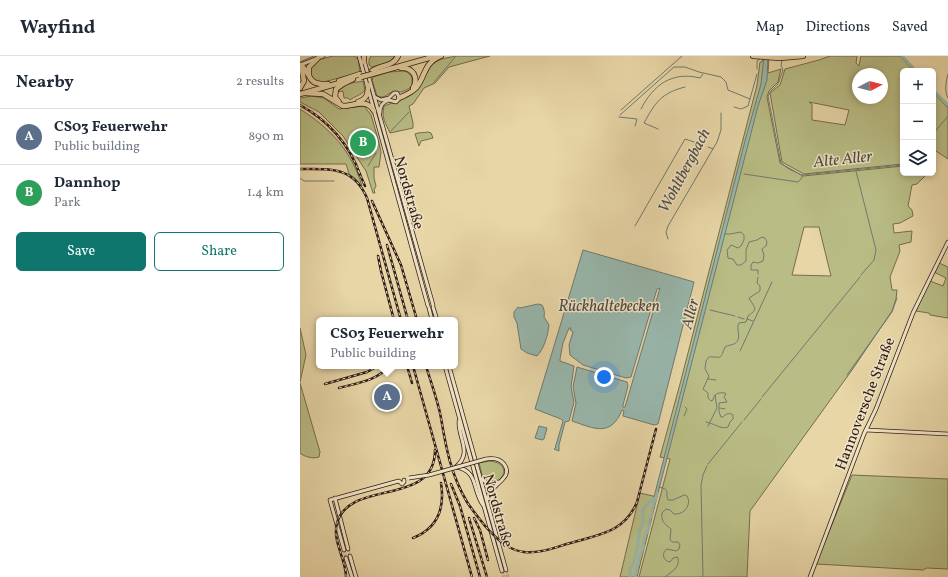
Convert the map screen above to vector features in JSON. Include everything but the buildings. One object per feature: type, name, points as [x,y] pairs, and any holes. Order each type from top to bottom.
[{"type":"highway","points":[[361,56],[364,62]]},
{"type":"highway","points":[[372,73],[392,64],[398,56]]},
{"type":"highway","points":[[302,93],[328,84],[372,73],[427,56]]},
{"type":"highway","points":[[372,73],[436,56]]},
{"type":"highway","points":[[399,97],[414,90],[428,64],[441,56]]},
{"type":"highway","points":[[755,56],[780,58],[801,56]]},
{"type":"highway","points":[[310,79],[309,67],[320,57]]},
{"type":"highway","points":[[301,68],[310,79],[316,83],[328,84]]},
{"type":"highway","points":[[300,88],[304,81],[301,68]]},
{"type":"highway","points":[[389,69],[405,68],[412,72],[416,78],[415,85],[412,90],[399,97]]},
{"type":"highway","points":[[302,93],[361,76]]},
{"type":"highway","points":[[353,79],[336,89],[335,97],[340,103],[348,104],[364,100],[368,94],[368,85]]},
{"type":"highway","points":[[302,93],[323,94],[343,106],[361,103],[367,104],[371,106],[374,111]]},
{"type":"street","name":"Nordstraße","points":[[361,56],[374,111],[431,308],[436,317]]},
{"type":"street","points":[[301,68],[320,57]]},
{"type":"street","name":"Nordstraße","points":[[364,62],[431,308],[432,317]]},
{"type":"street","points":[[373,96],[381,100],[390,99],[396,102],[399,97],[394,93],[390,99],[382,104],[380,117]]},
{"type":"street","name":"Hannoversche Straße","points":[[810,577],[866,430],[913,313],[948,242]]},
{"type":"street","name":"Nordstraße","points":[[446,369],[484,508],[504,569],[490,510],[451,369]]},
{"type":"street","points":[[456,467],[461,463],[464,457],[464,447],[459,428],[459,417]]},
{"type":"street","points":[[866,430],[948,434]]},
{"type":"street","points":[[344,550],[330,500],[399,481],[400,478],[404,480],[429,475],[486,459],[498,460],[505,466],[506,474],[489,493],[488,499],[490,510]]},
{"type":"street","points":[[456,467],[466,470],[471,474],[479,500],[484,508]]},
{"type":"street","points":[[480,476],[487,483],[500,482]]},
{"type":"street","points":[[335,498],[348,549]]},
{"type":"street","points":[[350,556],[356,577]]},
{"type":"street","points":[[346,558],[352,577]]},
{"type":"green space","points":[[333,56],[354,56],[358,59],[360,72],[324,82],[318,81],[312,77],[310,68],[318,60]]},
{"type":"green space","points":[[371,56],[395,56],[388,63],[372,67],[369,65]]},
{"type":"green space","points":[[455,56],[490,56],[449,67],[435,83],[424,88],[413,104],[409,106],[413,128],[390,133],[384,118],[384,106],[411,95],[418,88],[427,71],[433,64],[441,59]]},
{"type":"green space","points":[[763,56],[769,56],[768,73],[781,69],[778,82],[769,91],[767,97],[780,163],[803,176],[900,166],[900,176],[925,176],[917,184],[912,185],[908,206],[912,210],[913,216],[900,223],[893,224],[894,233],[912,231],[911,242],[899,245],[900,251],[890,277],[892,290],[897,290],[892,311],[852,370],[750,511],[747,577],[639,577],[670,459],[660,457],[757,85],[760,62],[762,62]],"holes":[[[804,227],[819,227],[831,276],[792,275]]]},
{"type":"green space","points":[[830,56],[857,56],[856,63],[859,66],[861,56],[900,56],[911,68],[900,68],[900,164],[804,174],[782,162],[770,93],[780,85],[785,69]],"holes":[[[809,102],[849,110],[845,125],[812,120],[812,104]]]},
{"type":"green space","points":[[389,72],[407,72],[412,77],[412,86],[399,92],[394,91],[383,97],[377,96],[372,80],[373,77]]},
{"type":"green space","points":[[363,81],[365,90],[350,100],[348,98],[344,98],[343,91],[338,92],[342,86]]},
{"type":"green space","points":[[936,95],[947,107],[948,106],[948,159],[936,151]]},
{"type":"green space","points":[[312,96],[324,98],[339,109],[364,106],[371,115],[381,152],[379,167],[374,167],[376,186],[374,190],[375,193],[373,193],[366,171],[343,136],[319,112],[300,102],[300,98]]},
{"type":"green space","points":[[300,109],[321,124],[346,151],[362,186],[349,174],[346,164],[300,164]]},
{"type":"green space","points":[[431,133],[433,138],[421,141],[419,146],[415,134]]},
{"type":"green space","points":[[939,263],[948,267],[948,318],[916,311],[930,281],[943,286],[946,278],[934,272]]},
{"type":"green space","points":[[300,328],[306,355],[300,382]]},
{"type":"green space","points":[[300,383],[320,452],[319,457],[317,458],[304,456],[300,453]]},
{"type":"green space","points":[[490,461],[498,463],[503,467],[504,472],[499,480],[494,482],[488,482],[483,478],[479,463]]},
{"type":"green space","points":[[852,475],[948,479],[948,569],[927,568],[923,570],[816,564]]},
{"type":"green space","points":[[640,493],[657,497],[637,577],[620,577]]},
{"type":"water","points":[[764,56],[768,56],[767,80],[758,106],[657,497],[654,497],[761,84]]},
{"type":"water","name":"Rückhaltebecken","points":[[583,250],[694,282],[658,424],[654,425],[623,416],[624,411],[622,410],[618,419],[613,424],[602,429],[572,421],[576,403],[573,387],[577,367],[627,382],[628,386],[623,405],[623,407],[625,407],[660,288],[657,289],[631,377],[626,378],[583,365],[570,355],[569,345],[573,332],[570,330],[571,328],[569,328],[563,343],[560,361],[574,366],[571,387],[574,402],[569,421],[565,422],[559,445],[559,451],[554,449],[556,447],[555,446],[563,421],[535,409]]},
{"type":"water","points":[[538,304],[542,305],[544,317],[549,325],[542,350],[537,356],[527,353],[521,349],[514,312],[518,307],[520,308]]},
{"type":"water","points":[[539,426],[547,428],[544,439],[542,440],[535,438]]},
{"type":"waterway","points":[[300,62],[314,56]]},
{"type":"waterway","points":[[434,82],[456,56]]},
{"type":"waterway","points":[[621,110],[682,56]]},
{"type":"waterway","points":[[902,56],[913,68]]},
{"type":"waterway","name":"Wohltbergbach","points":[[757,69],[757,61],[760,59]]},
{"type":"waterway","name":"Alte Aller","points":[[782,60],[781,65],[783,70],[778,84],[768,96],[781,163],[789,169],[802,175],[900,165]]},
{"type":"waterway","points":[[620,115],[674,67],[685,67],[721,77],[726,82],[728,90],[750,99]]},
{"type":"waterway","points":[[641,109],[651,93],[664,82],[672,78],[690,76],[700,78],[703,74]]},
{"type":"waterway","name":"Wohltbergbach","points":[[734,107],[741,109],[748,106],[757,74]]},
{"type":"waterway","points":[[948,74],[946,83],[948,98]]},
{"type":"waterway","points":[[658,129],[644,123],[655,104],[670,92],[685,87]]},
{"type":"waterway","points":[[936,93],[948,105]]},
{"type":"waterway","points":[[391,131],[409,112]]},
{"type":"waterway","name":"Wohltbergbach","points":[[668,239],[666,232],[668,226],[717,142],[721,130],[721,113]]},
{"type":"waterway","name":"Alte Aller","points":[[936,130],[948,116]]},
{"type":"waterway","points":[[619,117],[637,119],[635,126]]},
{"type":"waterway","points":[[635,226],[685,139],[703,145]]},
{"type":"waterway","name":"Wohltbergbach","points":[[708,147],[713,149]]},
{"type":"waterway","points":[[368,166],[376,153]]},
{"type":"waterway","points":[[856,171],[876,250],[874,260],[861,275]]},
{"type":"waterway","points":[[744,174],[798,182],[802,178],[802,175]]},
{"type":"waterway","points":[[300,178],[304,181],[334,181]]},
{"type":"waterway","points":[[725,234],[741,232],[744,235],[744,240],[741,246],[738,248],[731,245],[727,250],[728,258],[733,259],[737,265],[741,265],[746,261],[746,250],[749,242],[762,237],[765,238],[767,242],[766,246],[762,249],[764,255],[763,261],[758,263],[753,262],[751,265],[751,270],[758,270],[758,274]]},
{"type":"waterway","points":[[706,422],[725,428],[728,427],[733,419],[733,415],[727,414],[721,417],[719,412],[719,403],[727,402],[724,397],[726,394],[718,393],[711,401],[708,398],[708,393],[703,389],[709,376],[705,369],[706,361],[709,357],[720,357],[725,347],[734,344],[738,340],[739,323],[746,322],[748,316],[755,310],[749,298],[760,291],[760,286],[757,283],[758,277]]},
{"type":"waterway","points":[[762,397],[860,277]]},
{"type":"waterway","points":[[740,351],[772,282]]},
{"type":"waterway","points":[[847,375],[892,312],[897,298]]},
{"type":"waterway","points":[[710,310],[735,316]]},
{"type":"waterway","points":[[738,317],[744,319]]},
{"type":"waterway","points":[[747,319],[753,321]]},
{"type":"waterway","points":[[708,379],[716,380]]},
{"type":"waterway","points":[[708,426],[717,408],[715,395]]},
{"type":"waterway","points":[[744,420],[761,399]]},
{"type":"waterway","points":[[684,416],[687,409],[685,407]]},
{"type":"waterway","points":[[720,408],[725,409]]},
{"type":"waterway","points":[[708,464],[742,422]]},
{"type":"waterway","points":[[703,577],[701,485],[707,466]]},
{"type":"waterway","points":[[659,487],[666,490],[668,500],[673,500],[684,495],[687,496],[688,499],[688,506],[681,513],[674,514],[670,510],[666,509],[662,513],[663,521],[671,529],[670,540],[672,542],[678,542],[680,545],[679,549],[676,551],[667,549],[663,555],[664,559],[670,562],[673,558],[678,558],[677,567],[665,577]]},
{"type":"waterway","name":"Aller","points":[[635,577],[657,493]]},
{"type":"waterway","points":[[630,577],[630,568],[633,565],[640,529],[643,524],[643,509],[650,501],[655,499]]},
{"type":"tunnel","points":[[348,549],[350,556]]},
{"type":"tunnel","points":[[344,550],[346,558]]},
{"type":"tunnel","points":[[506,570],[508,577]]},
{"type":"tunnel","points":[[502,571],[504,577]]},
{"type":"railway","points":[[300,105],[320,118],[337,134],[356,164],[360,175]]},
{"type":"railway","points":[[300,169],[321,169],[340,172],[355,180],[361,188],[367,198],[400,317]]},
{"type":"railway","points":[[358,170],[365,186]]},
{"type":"railway","points":[[372,201],[401,265],[416,317]]},
{"type":"railway","points":[[387,245],[407,317]]},
{"type":"railway","points":[[378,256],[393,317]]},
{"type":"railway","points":[[325,384],[367,372],[372,369]]},
{"type":"railway","points":[[339,388],[373,378],[386,369]]},
{"type":"railway","points":[[408,369],[412,383]]},
{"type":"railway","points":[[414,369],[472,577]]},
{"type":"railway","points":[[427,369],[438,405],[450,461],[461,492],[485,526],[502,543],[518,551],[543,551],[594,536],[612,530],[626,519],[632,512],[637,502],[656,429]]},
{"type":"railway","points":[[346,577],[336,536],[337,523],[345,509],[358,501],[374,495],[407,487],[422,480],[431,468],[435,450]]},
{"type":"railway","points":[[413,538],[422,534],[428,529],[438,516],[442,501],[441,483]]},
{"type":"railway","points":[[451,484],[460,506],[480,577]]},
{"type":"railway","points":[[469,518],[487,577]]},
{"type":"railway","points":[[474,518],[480,530],[488,560]]},
{"type":"place","name":"Dannhop","points":[[363,143]]},
{"type":"place","name":"CS03 Feuerwehr","points":[[387,397]]}]
